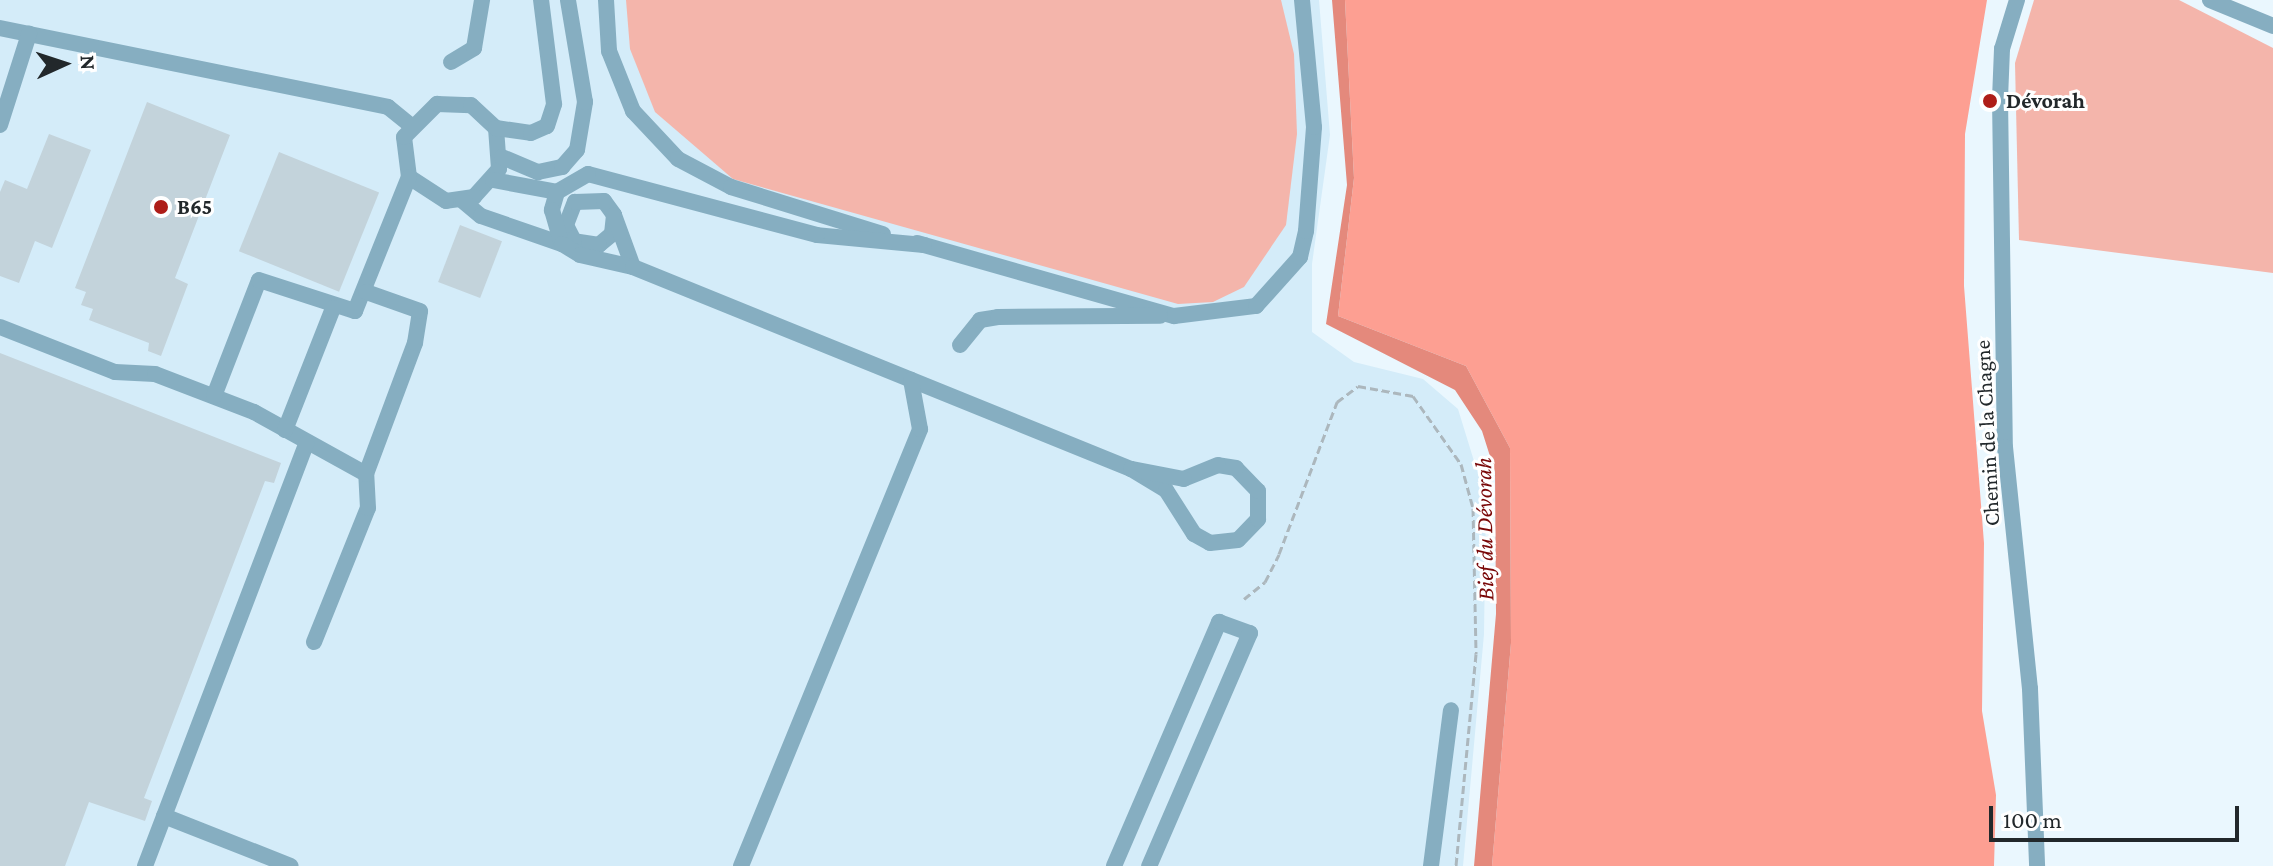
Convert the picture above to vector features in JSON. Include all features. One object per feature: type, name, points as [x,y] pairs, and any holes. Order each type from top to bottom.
[{"type":"street","points":[[451,62],[474,48],[482,0]]},
{"type":"street","points":[[496,128],[531,133],[547,126],[554,104],[541,0]]},
{"type":"street","points":[[502,157],[538,172],[562,167],[577,150],[585,102],[568,0]]},
{"type":"street","points":[[606,0],[609,51],[623,90],[643,123],[678,159],[731,187],[1174,316]]},
{"type":"street","name":"Chemin de la Chagne","points":[[2017,0],[2002,49],[2000,98],[2005,447],[2030,689],[2037,866]]},
{"type":"street","points":[[2210,0],[2273,26]]},
{"type":"street","points":[[960,345],[980,320],[998,317],[1174,316],[1256,306],[1300,257],[1314,127],[1301,5]]},
{"type":"street","points":[[0,28],[388,107],[410,125]]},
{"type":"street","points":[[0,125],[29,34]]},
{"type":"street","points":[[463,201],[493,180],[502,157],[496,128],[486,114],[454,101],[437,104],[410,125],[402,151],[409,177],[431,197],[463,201],[481,216],[562,244],[591,259],[633,267],[1131,469],[1166,490],[1194,534],[1210,543],[1238,540],[1258,519],[1258,491],[1236,468],[1218,465],[1184,479],[1131,469]]},
{"type":"street","points":[[493,180],[557,192],[588,174],[609,176],[817,235],[924,245]]},
{"type":"street","points":[[214,396],[259,280],[333,308],[355,311],[366,292],[409,177]]},
{"type":"street","points":[[557,192],[552,210],[562,244]]},
{"type":"street","points":[[614,215],[633,267]]},
{"type":"street","points":[[314,642],[368,508],[366,474],[420,311],[366,292]]},
{"type":"street","points":[[285,430],[333,308]]},
{"type":"street","points":[[0,327],[115,372],[155,374],[214,396],[366,474]]},
{"type":"street","points":[[741,866],[920,429],[911,380]]},
{"type":"street","points":[[145,866],[306,444]]},
{"type":"street","points":[[1114,866],[1219,622],[1250,633],[1149,866]]},
{"type":"street","points":[[1431,866],[1451,710]]},
{"type":"street","points":[[164,816],[291,866]]},
{"type":"path","points":[[1244,599],[1265,582],[1279,554],[1337,402],[1358,386],[1413,396],[1454,450],[1473,508],[1476,654],[1456,866]]},
{"type":"shaded area","points":[[0,0],[1319,0],[1330,135],[1312,264],[1312,332],[1354,362],[1423,379],[1458,409],[1486,500],[1484,634],[1463,866],[0,866]]},
{"type":"shaded area","points":[[626,0],[1281,0],[1294,54],[1297,134],[1286,225],[1244,287],[1213,302],[1178,304],[733,179],[655,112],[630,49]]},
{"type":"shaded area","points":[[1332,0],[1345,0],[1354,178],[1338,316],[1466,366],[1510,448],[1511,643],[1492,866],[1474,866],[1496,614],[1495,472],[1482,431],[1455,390],[1326,324],[1347,185]]},
{"type":"shaded area","points":[[1345,0],[1987,0],[1965,134],[1964,286],[1984,543],[1982,711],[1996,795],[1994,866],[1492,866],[1511,643],[1510,448],[1466,366],[1338,316],[1354,178]]},
{"type":"shaded area","points":[[2034,0],[2179,0],[2273,48],[2273,273],[2019,240],[2015,63]]},
{"type":"building","name":"B65","points":[[147,102],[230,135],[175,278],[188,284],[161,356],[148,351],[149,343],[89,320],[93,309],[81,305],[86,292],[75,288]]},
{"type":"building","points":[[49,134],[91,150],[52,248],[35,241],[19,283],[0,276],[0,192],[5,180],[27,189]]},
{"type":"building","points":[[279,152],[379,192],[339,292],[239,251]]},
{"type":"building","points":[[460,225],[502,241],[480,298],[438,282]]},
{"type":"building","points":[[0,353],[281,463],[274,483],[265,481],[144,798],[152,801],[145,821],[89,802],[65,866],[0,866]]},
{"type":"place","name":"Dévorah","points":[[1990,101]]},
{"type":"place","name":"B65","points":[[161,207]]},
{"type":"water label","name":"Bief du Dévorah","points":[[1484,529]]}]
